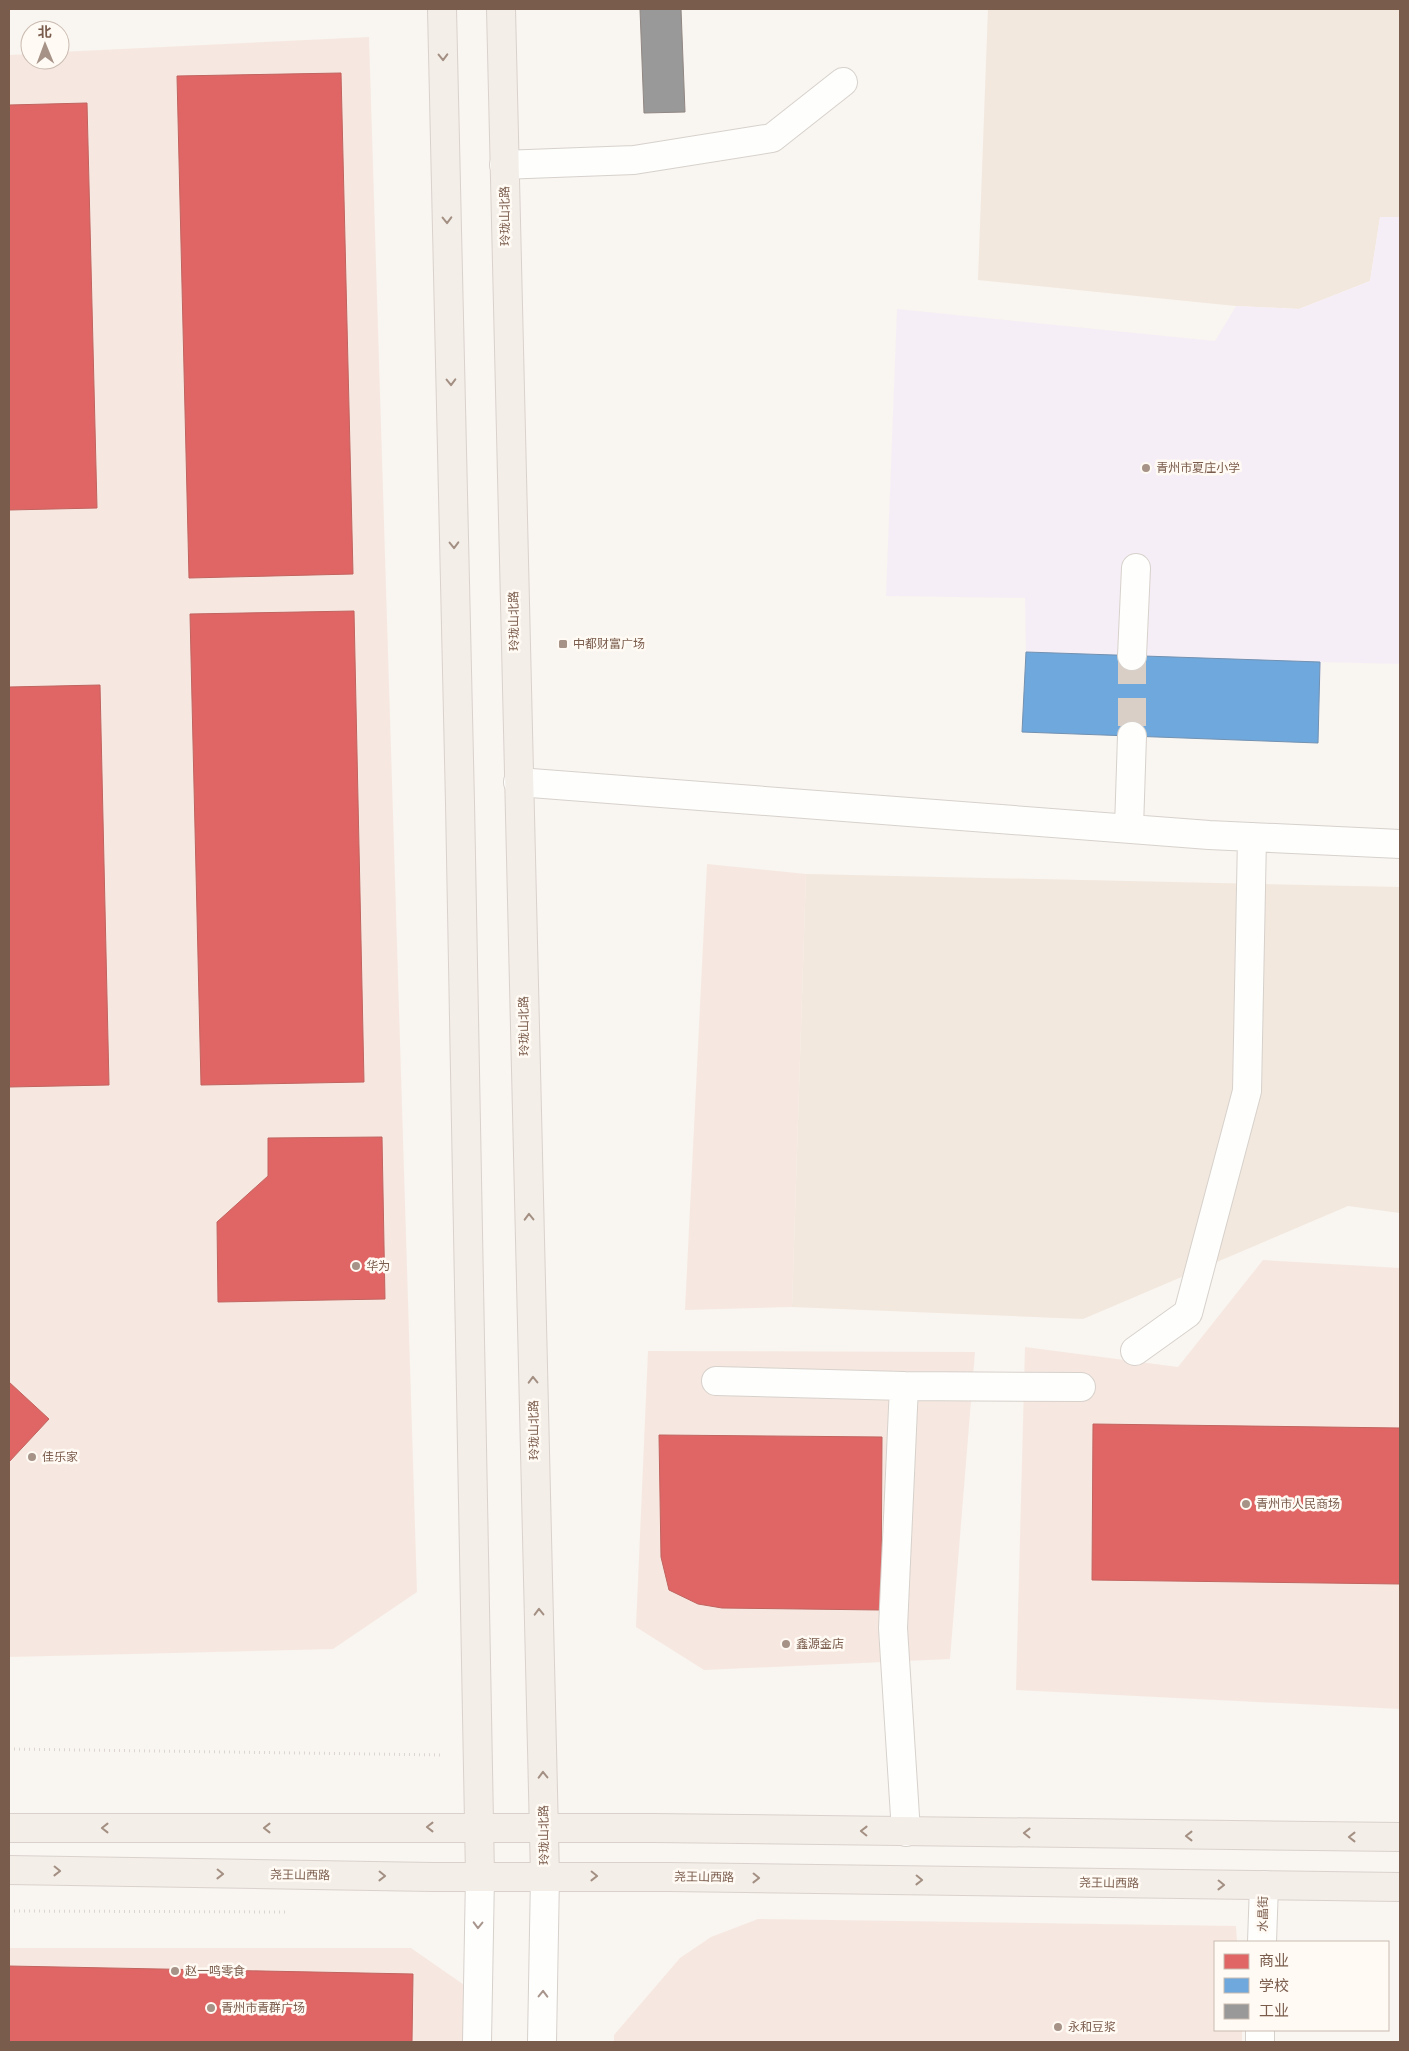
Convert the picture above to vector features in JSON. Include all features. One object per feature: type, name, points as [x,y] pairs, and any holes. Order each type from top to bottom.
[{"type":"main road","points":[[442,9],[460,804],[480,1876]]},
{"type":"main road","name":"玲珑山北路","points":[[500,9],[545,1876]]},
{"type":"main road","points":[[9,1828],[544,1827],[1400,1837]]},
{"type":"main road","name":"尧王山西路","points":[[9,1870],[434,1877],[545,1876],[1400,1887]]},
{"type":"street","points":[[504,165],[634,160],[772,138],[843,82]]},
{"type":"street","points":[[1132,656],[1136,568]]},
{"type":"street","points":[[1129,828],[1132,736]]},
{"type":"street","points":[[518,782],[1129,828],[1400,844]]},
{"type":"street","points":[[1136,1351],[1188,1313],[1247,1091],[1252,836]]},
{"type":"street","points":[[716,1382],[1080,1387]]},
{"type":"street","points":[[904,1386],[893,1628],[906,1832]]},
{"type":"street","points":[[477,2042],[480,1876]]},
{"type":"street","name":"玲珑山北路","points":[[542,2042],[545,1876]]},
{"type":"street","name":"水晶街","points":[[1262,1941],[1264,1885]]},
{"type":"path","points":[[9,1749],[478,1755]]},
{"type":"path","points":[[9,1911],[288,1912]]},
{"type":"shaded area","points":[[988,9],[1400,9],[1400,217],[1380,218],[1370,281],[1299,309],[1236,306],[978,280]]},
{"type":"shaded area","points":[[369,37],[417,1592],[333,1649],[9,1657],[9,55],[20,54],[20,70],[70,70],[70,52]]},
{"type":"shaded area","name":"青州市夏庄小学","points":[[1380,217],[1400,217],[1400,664],[1321,662],[1318,743],[1022,732],[1026,652],[1025,598],[886,596],[897,309],[1215,341],[1236,306],[1299,309],[1370,281]]},
{"type":"shaded area","points":[[707,864],[806,874],[792,1307],[685,1310]]},
{"type":"shaded area","points":[[806,874],[1400,887],[1400,1213],[1348,1206],[1083,1319],[792,1307]]},
{"type":"shaded area","points":[[1263,1260],[1400,1268],[1400,1709],[1016,1690],[1025,1347],[1178,1367]]},
{"type":"shaded area","points":[[648,1351],[975,1352],[950,1659],[704,1670],[636,1627]]},
{"type":"shaded area","points":[[758,1919],[1236,1926],[1237,1941],[1214,1941],[1214,2031],[1242,2031],[1242,2042],[614,2042],[614,2035],[680,1958],[711,1937]]},
{"type":"shaded area","name":"青州市青群广场","points":[[9,1948],[411,1948],[467,1987],[466,2042],[9,2042]]},
{"type":"building: 商业","points":[[341,73],[353,574],[189,578],[177,76]]},
{"type":"building: 商业","points":[[87,103],[97,508],[9,510],[9,105]]},
{"type":"building: 商业","points":[[354,611],[364,1082],[201,1085],[190,614]]},
{"type":"building: 商业","points":[[100,685],[109,1085],[9,1087],[9,687]]},
{"type":"building: 商业","points":[[382,1137],[385,1299],[218,1302],[217,1222],[268,1176],[268,1138]]},
{"type":"building: 商业","points":[[9,1382],[49,1419],[9,1462]]},
{"type":"building: 商业","name":"青州市人民商场","points":[[1093,1424],[1400,1428],[1400,1584],[1092,1580]]},
{"type":"building: 商业","points":[[659,1435],[882,1437],[881,1610],[722,1608],[698,1604],[669,1590],[661,1557]]},
{"type":"building: 商业","name":"青州市青群广场","points":[[9,1966],[413,1974],[412,2042],[9,2042]]},
{"type":"building: 学校","points":[[1026,652],[1320,662],[1318,743],[1022,732]]},
{"type":"building: 工业","points":[[640,9],[681,9],[685,112],[644,113]]},
{"type":"tunnel","points":[[1132,656],[1132,736]]},
{"type":"place","name":"青州市夏庄小学","points":[[1146,468]]},
{"type":"place","name":"中都财富广场","points":[[563,644]]},
{"type":"place","name":"华为","points":[[356,1266]]},
{"type":"place","name":"佳乐家","points":[[32,1457]]},
{"type":"place","name":"青州市人民商场","points":[[1246,1504]]},
{"type":"place","name":"鑫源金店","points":[[786,1644]]},
{"type":"place","name":"赵一鸣零食","points":[[175,1971]]},
{"type":"place","name":"青州市青群广场","points":[[211,2008]]},
{"type":"place","name":"永和豆浆","points":[[1058,2027]]}]
